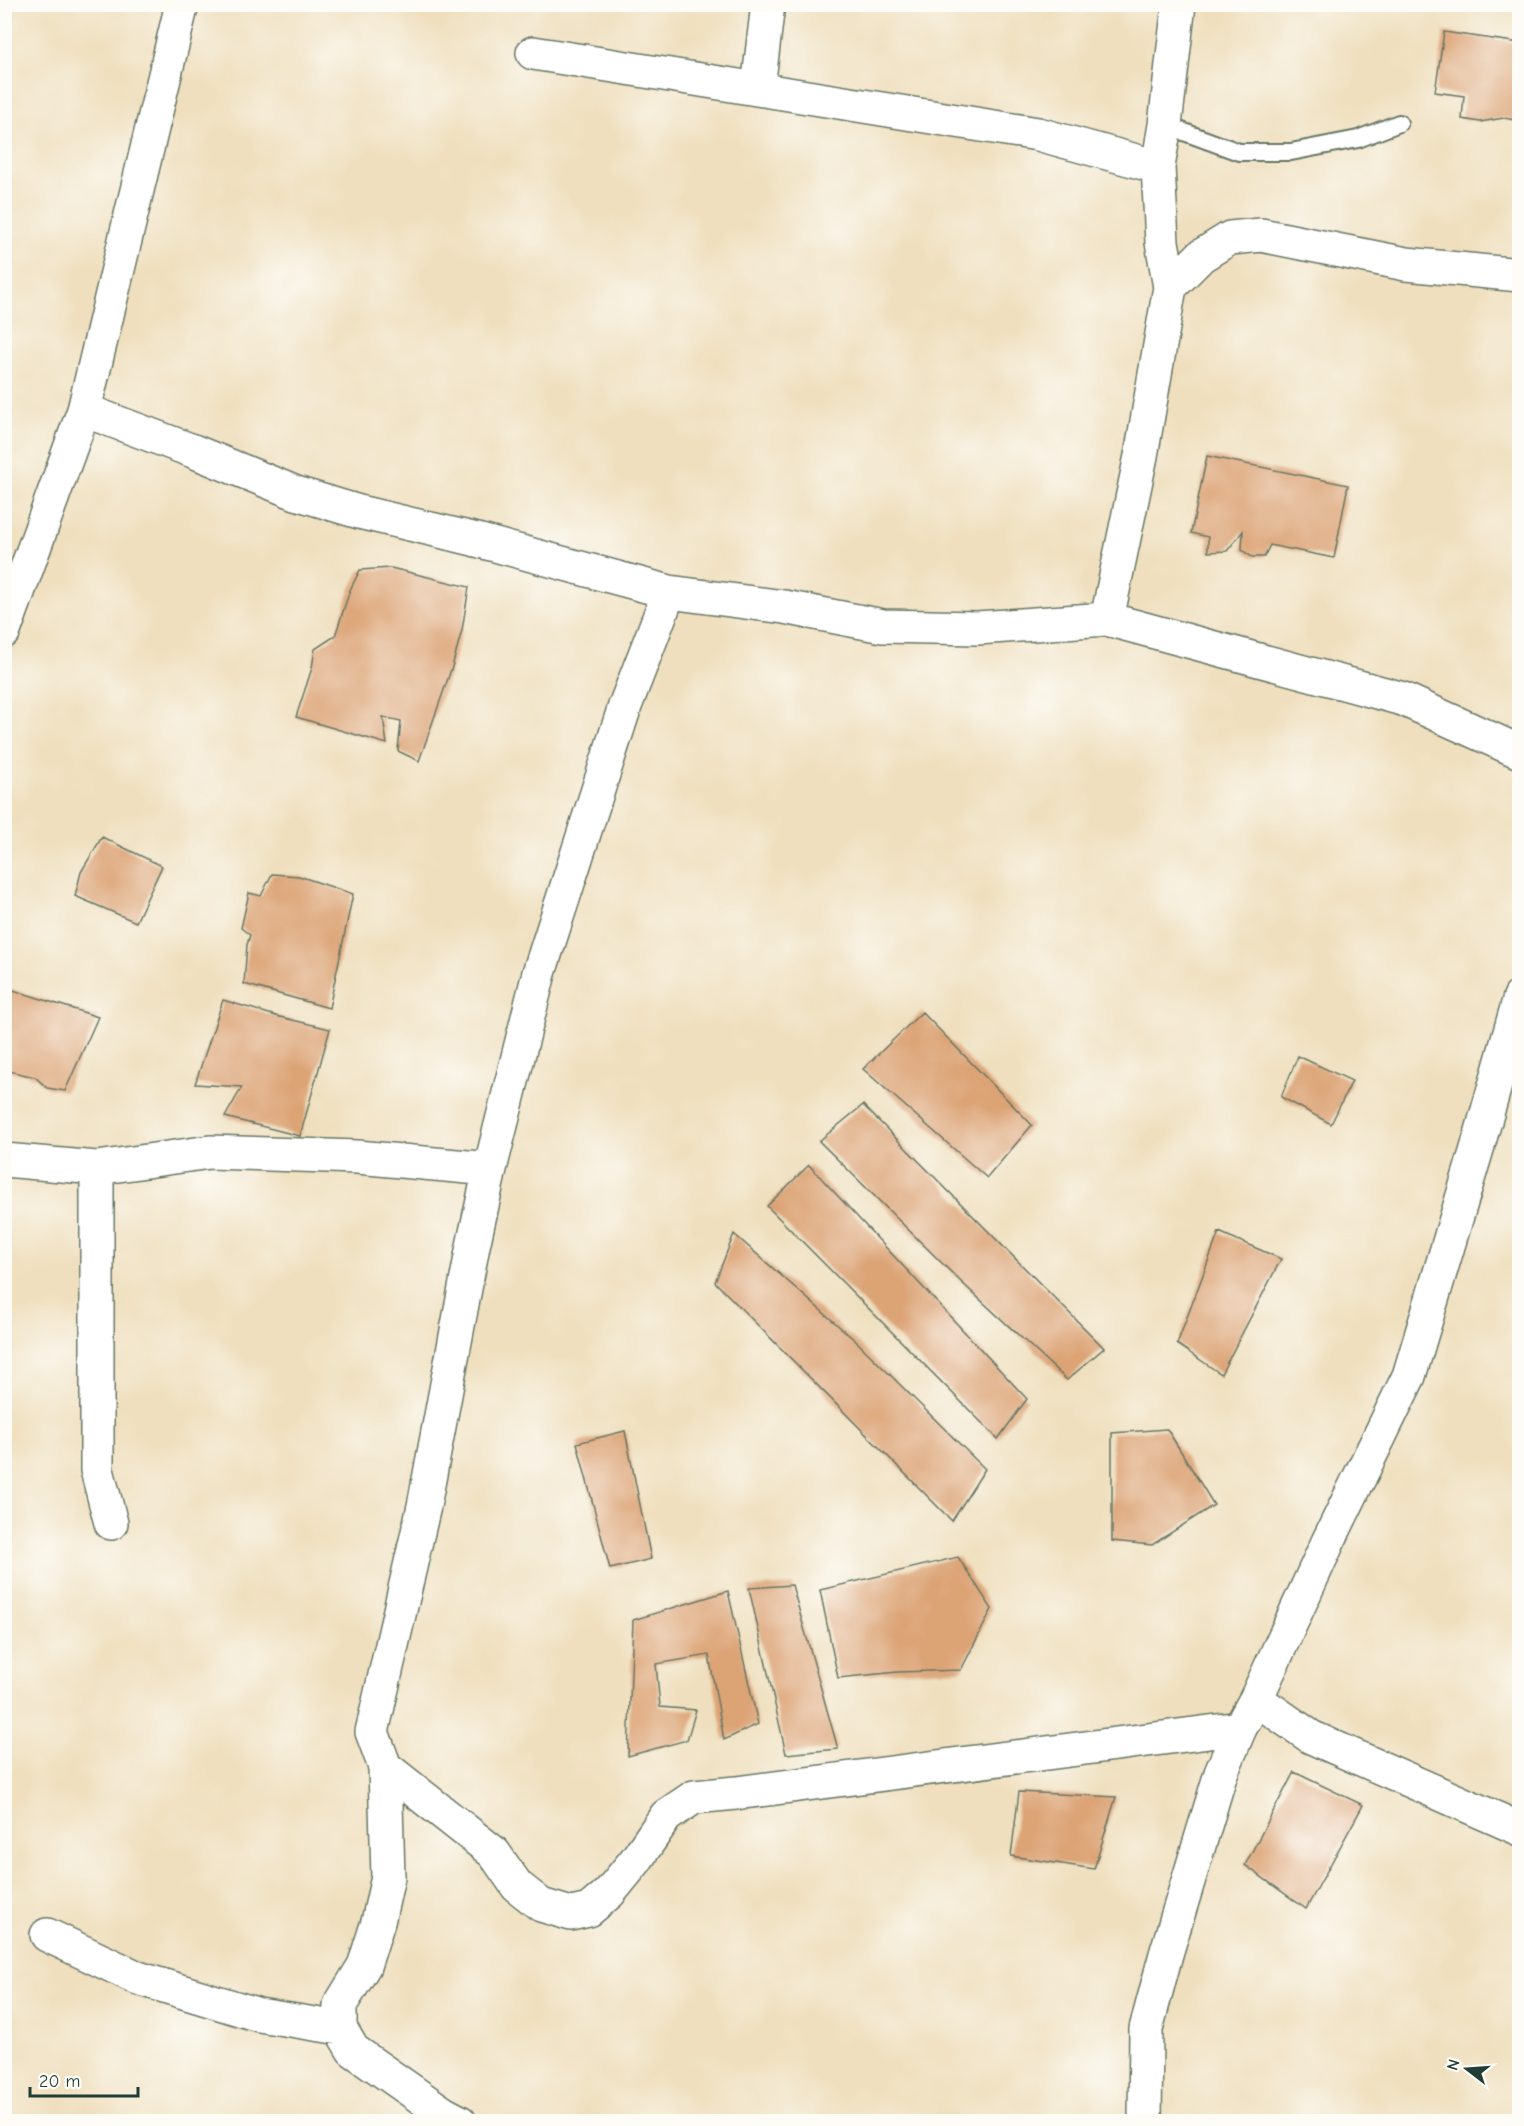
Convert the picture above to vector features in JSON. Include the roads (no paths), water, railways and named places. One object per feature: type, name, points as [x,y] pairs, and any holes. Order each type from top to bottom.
[{"type":"street","points":[[4,631],[84,410],[182,4]]},
{"type":"street","points":[[758,88],[768,4]]},
{"type":"street","points":[[1107,619],[1141,456],[1170,287],[1162,242],[1158,167],[1179,4]]},
{"type":"street","points":[[533,53],[1038,134],[1158,167]]},
{"type":"street","points":[[1170,287],[1202,256],[1230,238],[1261,235],[1406,264],[1520,275]]},
{"type":"street","points":[[84,410],[296,493],[359,512],[484,542],[669,592],[784,607],[883,626],[977,628],[1107,619],[1403,699],[1520,752]]},
{"type":"street","points":[[447,2119],[353,2050],[340,2028],[340,2005],[364,1966],[378,1922],[388,1877],[385,1767],[372,1732],[424,1506],[473,1246],[539,974],[625,706],[669,592]]},
{"type":"street","points":[[1145,2121],[1146,2029],[1166,1954],[1221,1773],[1240,1728],[1409,1376],[1520,997]]},
{"type":"street","points":[[4,1160],[97,1168],[210,1152],[357,1157],[490,1169]]},
{"type":"street","points":[[97,1168],[97,1470],[111,1523]]},
{"type":"street","points":[[1256,1698],[1311,1737],[1520,1829]]},
{"type":"street","points":[[385,1767],[494,1853],[517,1886],[540,1905],[571,1914],[588,1910],[609,1893],[636,1860],[666,1816],[694,1797],[1240,1728]]},
{"type":"street","points":[[47,1935],[138,1978],[259,2015],[340,2028]]},
{"type":"lane","points":[[1165,125],[1239,152],[1291,152],[1358,139],[1399,123]]}]
